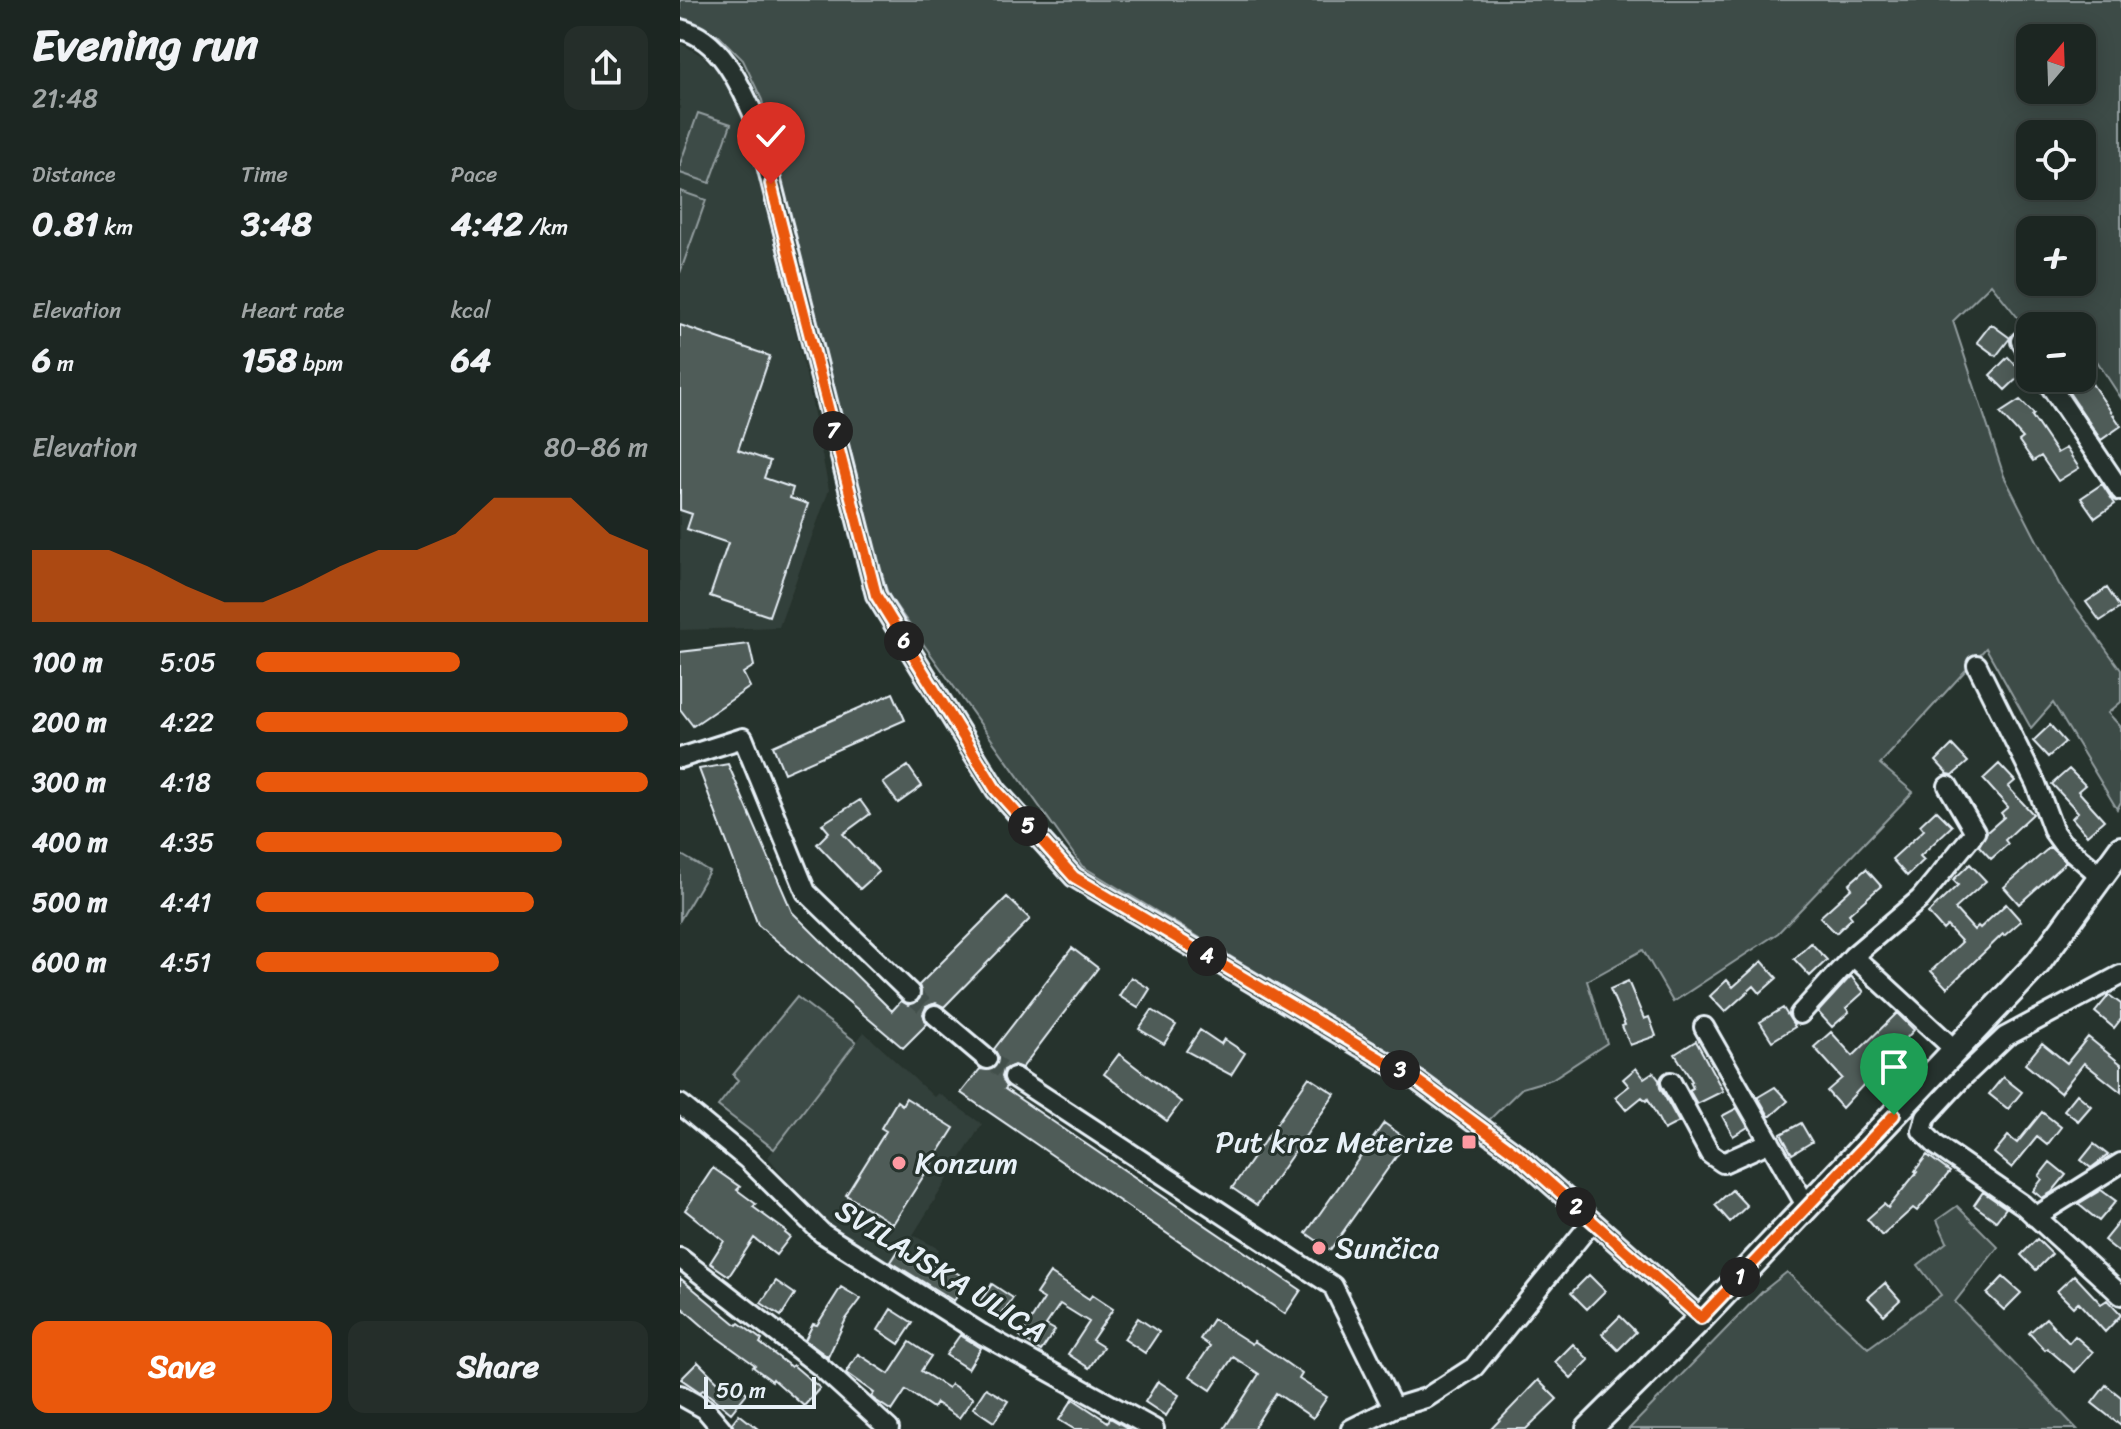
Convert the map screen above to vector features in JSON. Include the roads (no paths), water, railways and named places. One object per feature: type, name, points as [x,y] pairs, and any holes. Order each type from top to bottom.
[{"type":"main road","points":[[1589,1429],[1701,1318],[2038,963],[2121,849]]},
{"type":"street","points":[[680,29],[705,39],[738,79],[755,118],[876,595],[996,790],[1074,877],[1418,1081],[1518,1155],[1701,1318]]},
{"type":"street","points":[[2054,392],[2121,491]]},
{"type":"street","points":[[1977,665],[2030,771],[2054,832],[2062,843],[2102,877]]},
{"type":"street","points":[[680,758],[743,738],[806,892],[910,993]]},
{"type":"street","points":[[1800,1014],[1853,956],[1920,899],[1975,832],[1948,786]]},
{"type":"street","points":[[1853,956],[1955,1050]]},
{"type":"street","points":[[2121,975],[2005,1037],[1926,1117],[1922,1131],[1936,1145],[2023,1205],[2121,1295]]},
{"type":"street","points":[[935,1015],[987,1059]]},
{"type":"street","points":[[1704,1027],[1807,1207]]},
{"type":"street","points":[[1014,1077],[1333,1286],[1393,1408]]},
{"type":"street","points":[[1671,1082],[1710,1154],[1723,1163],[1770,1142]]},
{"type":"street","name":"SVILAJSKA ULICA","points":[[680,1104],[747,1159],[822,1233],[982,1334],[1154,1429]]},
{"type":"street","points":[[2035,1217],[2121,1163]]},
{"type":"street","points":[[1351,1429],[1393,1408],[1426,1398],[1474,1367],[1592,1222]]},
{"type":"street","points":[[680,1258],[821,1367],[889,1429]]},
{"type":"street","points":[[680,1395],[705,1409],[722,1429]]},
{"type":"tunnel","points":[[910,993],[935,1015]]},
{"type":"tunnel","points":[[987,1059],[1014,1077]]},
{"type":"place","name":"Put kroz Meterize","points":[[1469,1142]]},
{"type":"place","name":"Konzum","points":[[899,1163]]},
{"type":"place","name":"Sunčica","points":[[1319,1248]]}]
